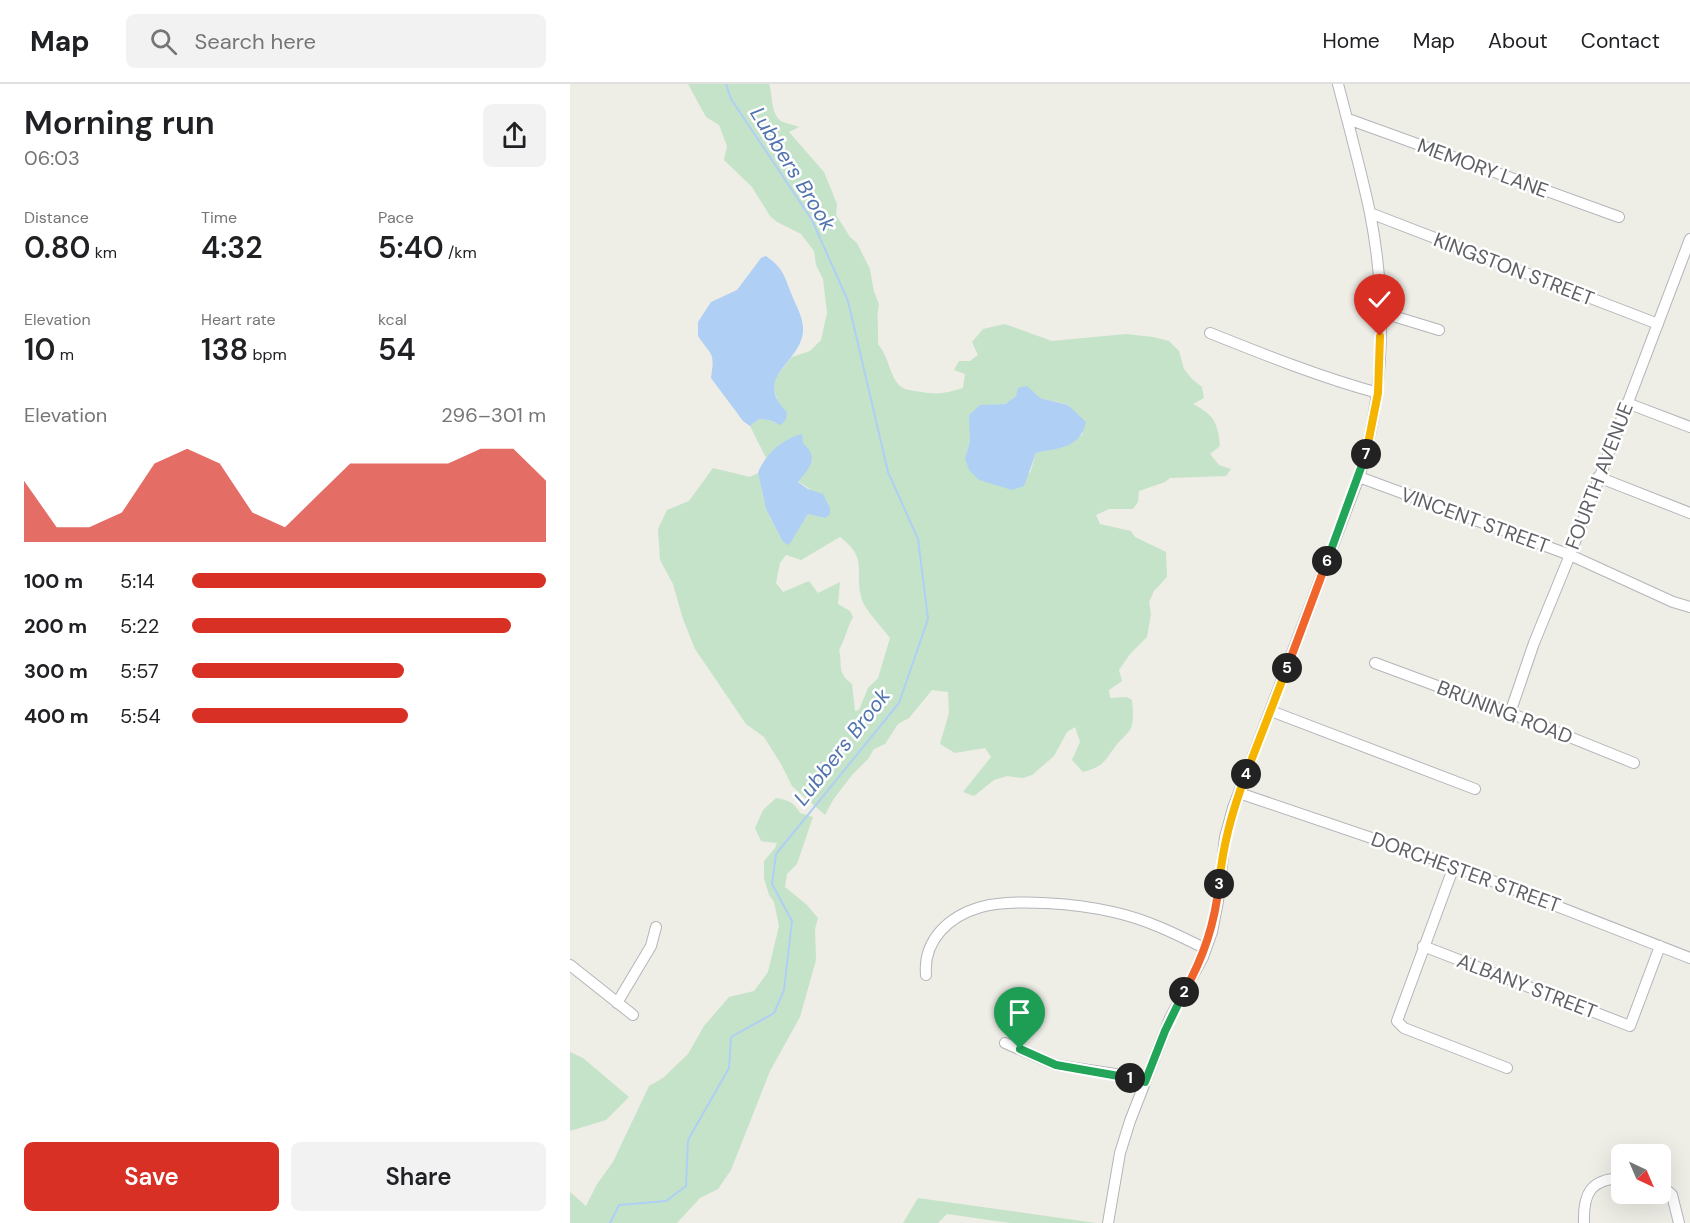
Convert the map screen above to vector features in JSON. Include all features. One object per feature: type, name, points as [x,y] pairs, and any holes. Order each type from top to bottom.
[{"type":"street","points":[[1108,1223],[1120,1153],[1170,1018],[1206,948],[1216,911],[1221,859],[1230,818],[1359,477],[1378,393],[1380,312],[1377,264],[1370,213],[1338,84]]},
{"type":"street","name":"MEMORY LANE","points":[[1348,119],[1619,217]]},
{"type":"street","name":"KINGSTON STREET","points":[[1370,213],[1658,324]]},
{"type":"street","name":"FOURTH AVENUE","points":[[1510,713],[1534,643],[1689,245]]},
{"type":"street","points":[[1380,312],[1439,330]]},
{"type":"street","points":[[1210,333],[1277,360],[1378,393]]},
{"type":"street","points":[[1627,403],[1690,427]]},
{"type":"street","name":"VINCENT STREET","points":[[1359,477],[1570,555],[1673,602],[1690,607]]},
{"type":"street","points":[[1598,477],[1690,513]]},
{"type":"street","name":"BRUNING ROAD","points":[[1376,663],[1510,713],[1634,763]]},
{"type":"street","points":[[1271,711],[1475,789]]},
{"type":"street","name":"DORCHESTER STREET","points":[[1239,793],[1454,866],[1690,958]]},
{"type":"street","points":[[1454,866],[1398,1016],[1398,1023],[1404,1028],[1507,1068]]},
{"type":"street","points":[[926,975],[925,960],[928,949],[948,924],[980,907],[1000,904],[1063,906],[1114,912],[1147,921],[1206,948]]},
{"type":"street","points":[[617,1003],[651,946],[656,927]]},
{"type":"street","name":"ALBANY STREET","points":[[1423,946],[1630,1026],[1660,946]]},
{"type":"street","points":[[570,965],[633,1015]]},
{"type":"street","points":[[1005,1043],[1056,1065],[1108,1073],[1145,1082]]},
{"type":"street","points":[[1584,1223],[1586,1198],[1592,1187],[1603,1180],[1611,1179]]},
{"type":"street","points":[[1671,1194],[1678,1223]]},
{"type":"green space","points":[[688,84],[769,84],[777,118],[799,127],[789,132],[824,172],[837,204],[836,215],[850,237],[857,243],[870,269],[874,292],[879,304],[878,344],[894,378],[903,388],[933,393],[963,388],[965,374],[954,370],[959,361],[970,361],[978,355],[972,342],[983,329],[1005,324],[1052,341],[1126,334],[1169,341],[1179,351],[1184,369],[1202,387],[1204,398],[1193,404],[1214,420],[1220,446],[1210,454],[1219,465],[1231,469],[1226,476],[1170,478],[1139,491],[1138,502],[1133,509],[1109,509],[1096,515],[1100,524],[1131,531],[1135,537],[1166,552],[1167,577],[1154,591],[1149,602],[1151,614],[1147,637],[1130,654],[1119,670],[1122,681],[1109,690],[1110,698],[1127,697],[1132,700],[1131,728],[1104,761],[1096,767],[1083,772],[1072,760],[1080,742],[1075,727],[1067,732],[1054,756],[1032,775],[1023,778],[1007,776],[994,780],[974,796],[963,792],[991,757],[985,748],[955,753],[940,744],[949,713],[948,692],[932,690],[909,718],[898,724],[885,744],[874,749],[833,800],[825,815],[792,786],[764,737],[746,724],[695,649],[673,584],[660,560],[658,529],[667,510],[689,501],[713,468],[750,477],[758,473],[766,509],[783,542],[789,544],[808,514],[825,518],[817,494],[798,481],[803,475],[781,445],[766,458],[750,426],[759,419],[775,423],[787,412],[779,404],[773,387],[776,377],[792,357],[810,351],[821,340],[827,313],[823,279],[816,265],[814,251],[801,234],[770,216],[752,187],[724,160],[727,146],[719,125],[706,117]],"holes":[[[1016,396],[1040,398],[1069,405],[1083,434],[1064,447],[1036,453],[1030,473],[965,458],[970,441],[988,405],[1005,404]],[[840,537],[855,552],[858,559],[862,600],[890,638],[878,678],[868,688],[859,710],[855,711],[852,684],[844,676],[841,668],[839,650],[853,617],[850,611],[838,604],[840,582],[818,593],[809,581],[783,592],[776,583],[780,563],[786,555],[801,560]]]},
{"type":"green space","points":[[776,798],[790,802],[800,813],[813,817],[797,864],[787,874],[785,887],[807,905],[818,918],[815,929],[816,960],[800,1017],[770,1071],[731,1170],[718,1189],[700,1198],[677,1223],[570,1223],[570,1192],[586,1206],[597,1184],[613,1162],[649,1086],[663,1078],[688,1054],[704,1026],[729,997],[754,991],[768,972],[779,926],[774,902],[769,895],[764,878],[764,861],[777,843],[761,841],[755,828],[763,810]]},
{"type":"green space","points":[[570,1052],[583,1058],[629,1097],[606,1120],[570,1131]]},
{"type":"green space","points":[[918,1198],[1096,1223],[1010,1223],[947,1214],[938,1223],[903,1223]]},
{"type":"water","points":[[766,256],[780,268],[801,317],[803,332],[794,354],[780,371],[774,389],[777,400],[787,412],[786,419],[781,425],[759,419],[750,426],[743,421],[711,378],[712,358],[698,336],[698,322],[711,302],[737,290],[761,258]]},
{"type":"water","points":[[1027,386],[1040,398],[1068,405],[1086,422],[1083,431],[1079,438],[1067,446],[1036,453],[1024,486],[1012,490],[979,480],[969,470],[965,458],[970,441],[969,415],[980,405],[1005,404],[1016,396],[1018,388]]},
{"type":"water","points":[[802,434],[803,443],[812,459],[809,468],[798,482],[808,489],[823,494],[830,508],[830,514],[825,518],[808,514],[789,545],[783,542],[766,509],[758,473],[765,460],[775,449],[788,439]]},
{"type":"waterway","name":"Lubbers Brook","points":[[610,1223],[619,1205],[666,1201],[686,1186],[688,1140],[729,1068],[731,1037],[774,1013],[784,990],[792,921],[772,884],[776,854],[899,703],[928,619],[918,539],[888,472],[848,301],[812,220],[731,99],[726,84]]},
{"type":"route","points":[[1020,1049],[1056,1065],[1116,1074],[1145,1082],[1170,1018],[1203,957],[1214,921],[1221,859],[1233,808],[1359,477],[1378,393],[1380,336]]}]
